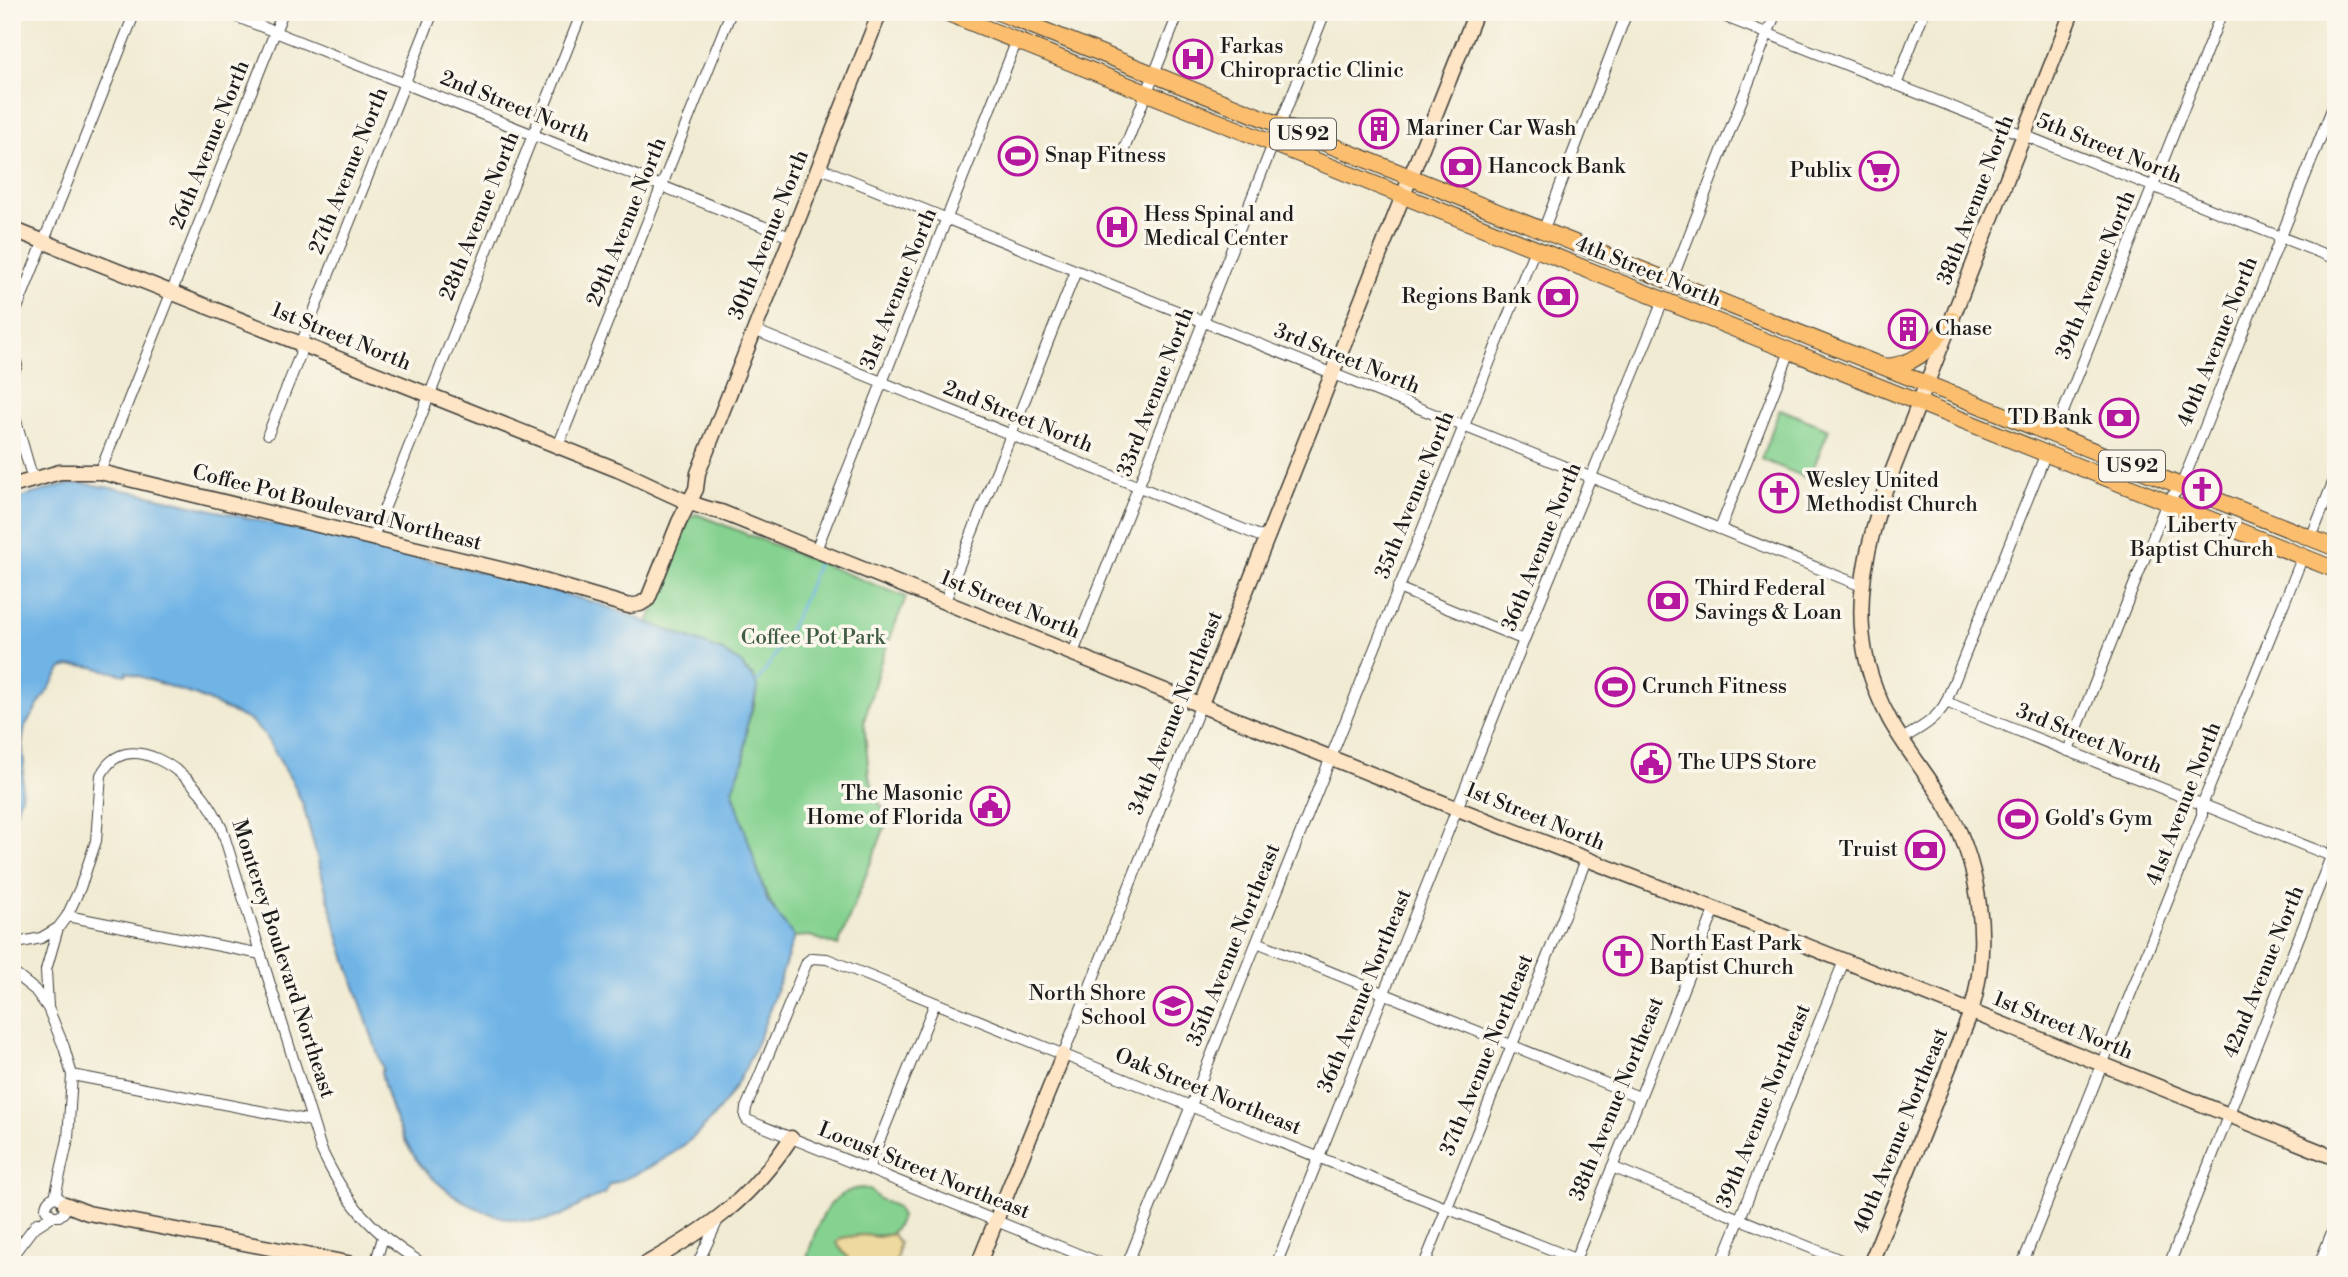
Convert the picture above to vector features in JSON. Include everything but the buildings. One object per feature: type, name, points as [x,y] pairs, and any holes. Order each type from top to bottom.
[{"type":"main road","name":"4th Street North","points":[[945,12],[2336,570]]},
{"type":"main road","name":"4th Street North","points":[[998,12],[1026,18],[1090,49],[2336,548]]},
{"type":"main road","points":[[1017,40],[1030,36],[1074,53],[1090,49]]},
{"type":"main road","points":[[1211,120],[1229,116],[1269,131],[1280,125]]},
{"type":"main road","points":[[1535,249],[1547,244],[1646,282],[1660,285],[1671,282]]},
{"type":"main road","points":[[1716,321],[1718,318],[1727,317],[1787,340],[1798,332]]},
{"type":"main road","points":[[1884,367],[1913,362],[1952,320]]},
{"type":"main road","points":[[2046,453],[2056,449],[2106,465],[2124,463]]},
{"type":"main road","points":[[2243,533],[2263,531],[2294,543],[2311,538]]},
{"type":"main road","points":[[2302,556],[2315,551],[2336,559]]},
{"type":"street","points":[[12,321],[135,12]]},
{"type":"street","name":"2nd Street North","points":[[225,12],[790,237]]},
{"type":"street","name":"26th Avenue North","points":[[100,472],[283,12]]},
{"type":"street","name":"27th Avenue North","points":[[268,434],[433,12]]},
{"type":"street","name":"28th Avenue North","points":[[373,537],[582,12]]},
{"type":"street","name":"29th Avenue North","points":[[558,446],[731,12]]},
{"type":"street","name":"30th Avenue North","points":[[688,498],[880,12]]},
{"type":"street","points":[[1121,157],[1178,12]]},
{"type":"street","points":[[1280,125],[1325,12]]},
{"type":"street","name":"34th Avenue Northeast","points":[[978,1265],[1476,12]]},
{"type":"street","points":[[1542,231],[1627,12]]},
{"type":"street","name":"5th Street North","points":[[1713,12],[2336,259]]},
{"type":"street","points":[[1671,282],[1776,12]]},
{"type":"street","points":[[1896,85],[1924,12]]},
{"type":"street","name":"38th Avenue North","points":[[1920,402],[2072,12]]},
{"type":"street","name":"39th Avenue North","points":[[2054,435],[2222,12]]},
{"type":"street","name":"31st Avenue North","points":[[816,550],[1017,40]]},
{"type":"street","name":"40th Avenue North","points":[[2068,751],[2167,502],[2180,486],[2336,100]]},
{"type":"street","name":"33rd Avenue North","points":[[1073,653],[1273,144]]},
{"type":"street","name":"3rd Street North","points":[[818,167],[1862,586]]},
{"type":"street","name":"1st Street North","points":[[12,229],[2336,1158]]},
{"type":"street","name":"35th Avenue North","points":[[1331,756],[1535,249]]},
{"type":"street","points":[[945,601],[1076,271]]},
{"type":"street","name":"36th Avenue North","points":[[1458,809],[1663,301]]},
{"type":"street","name":"2nd Street North","points":[[754,330],[1267,539]]},
{"type":"street","points":[[1720,529],[1790,351]]},
{"type":"street","points":[[12,352],[17,365],[12,375]]},
{"type":"street","points":[[1920,402],[1872,528],[1863,567],[1861,610],[1867,661],[1881,703],[1900,740],[1941,798],[1960,831],[1972,864],[1980,926],[1979,974],[1971,1012]]},
{"type":"street","points":[[12,407],[33,480]]},
{"type":"street","points":[[1900,740],[1928,723],[1942,710],[2046,453]]},
{"type":"street","name":"Coffee Pot Boulevard Northeast","points":[[12,486],[60,472],[100,472],[520,574],[629,606],[648,599],[679,522],[680,508],[688,498]]},
{"type":"street","points":[[2311,538],[2336,475]]},
{"type":"street","name":"41st Avenue North","points":[[2022,1265],[2202,815],[2202,805],[2302,556]]},
{"type":"street","points":[[1398,589],[1524,640]]},
{"type":"street","name":"3rd Street North","points":[[1946,702],[2333,857]]},
{"type":"street","name":"Monterey Boulevard Northeast","points":[[48,1008],[46,970],[58,928],[67,916],[80,888],[96,841],[101,775],[105,766],[122,753],[141,753],[169,766],[209,804],[222,829],[321,1149],[351,1203],[383,1237],[420,1262]]},
{"type":"street","name":"35th Avenue Northeast","points":[[1127,1265],[1331,756]]},
{"type":"street","name":"36th Avenue Northeast","points":[[1276,1265],[1458,809]]},
{"type":"street","name":"42nd Avenue North","points":[[2169,1265],[2336,844]]},
{"type":"street","name":"37th Avenue Northeast","points":[[1424,1265],[1586,860]]},
{"type":"street","name":"38th Avenue Northeast","points":[[1574,1262],[1715,909]]},
{"type":"street","points":[[67,916],[261,954]]},
{"type":"street","points":[[12,944],[41,937],[58,928]]},
{"type":"street","points":[[1257,942],[1639,1097]]},
{"type":"street","name":"Oak Street Northeast","points":[[749,1100],[807,962],[812,958],[827,959],[1319,1156],[1574,1262]]},
{"type":"street","name":"39th Avenue Northeast","points":[[1721,1265],[1844,961]]},
{"type":"street","name":"Monterey Boulevard Northeast","points":[[12,972],[35,990],[48,1008],[72,1075],[68,1139],[58,1208]]},
{"type":"street","points":[[868,1169],[935,1003]]},
{"type":"street","name":"40th Avenue Northeast","points":[[1870,1265],[1971,1012]]},
{"type":"street","points":[[72,1075],[313,1121]]},
{"type":"street","name":"Locust Street Northeast","points":[[749,1100],[744,1116],[747,1120],[1105,1265]]},
{"type":"street","points":[[644,1265],[718,1220],[747,1195],[779,1157],[791,1138]]},
{"type":"street","points":[[1612,1167],[1853,1265]]},
{"type":"street","points":[[12,1256],[35,1227],[49,1200],[58,1208],[358,1265]]},
{"type":"street","points":[[35,1227],[58,1208]]},
{"type":"street","points":[[697,1265],[718,1220]]},
{"type":"street","points":[[2319,1265],[2336,1222]]},
{"type":"street","points":[[375,1265],[383,1237]]},
{"type":"green space","points":[[1780,409],[1829,429],[1809,479],[1761,459]]},
{"type":"green space","name":"Coffee Pot Park","points":[[696,514],[906,597],[881,661],[864,721],[869,776],[880,805],[890,814],[838,946],[810,936],[794,937],[763,886],[750,848],[732,789],[744,760],[747,725],[755,702],[753,676],[722,651],[648,623],[689,519]]},
{"type":"green space","points":[[862,1188],[897,1207],[901,1217],[895,1229],[882,1236],[841,1238],[839,1247],[848,1258],[848,1265],[805,1265],[817,1229],[829,1206],[849,1191]]},
{"type":"sand","points":[[893,1234],[899,1243],[896,1265],[848,1265],[848,1258],[837,1243],[841,1238]]},
{"type":"water","points":[[83,483],[140,493],[511,579],[600,604],[722,651],[742,664],[746,672],[753,676],[758,688],[747,725],[744,760],[732,789],[767,900],[794,937],[752,1055],[734,1088],[713,1117],[686,1143],[652,1166],[609,1185],[605,1194],[547,1220],[513,1220],[497,1216],[465,1202],[437,1182],[410,1150],[387,1097],[381,1072],[383,1069],[340,942],[303,805],[264,734],[251,721],[197,696],[127,672],[126,675],[94,667],[62,668],[25,726],[21,796],[12,823],[12,500],[63,485]]},
{"type":"waterway","points":[[757,682],[792,624],[818,562]]},
{"type":"place","name":"Farkas Chiropractic Clinic","points":[[1193,59]]},
{"type":"place","name":"Mariner Car Wash","points":[[1379,129]]},
{"type":"place","name":"Snap Fitness","points":[[1018,156]]},
{"type":"place","name":"Hancock Bank","points":[[1461,167]]},
{"type":"place","name":"Publix","points":[[1879,171]]},
{"type":"place","name":"Hess Spinal and Medical Center","points":[[1117,227]]},
{"type":"place","name":"Regions Bank","points":[[1558,297]]},
{"type":"place","name":"Chase","points":[[1908,329]]},
{"type":"place","name":"TD Bank","points":[[2119,418]]},
{"type":"place","name":"Liberty Baptist Church","points":[[2202,489]]},
{"type":"place","name":"Wesley United Methodist Church","points":[[1779,493]]},
{"type":"place","name":"Third Federal Savings & Loan","points":[[1668,601]]},
{"type":"place","name":"Crunch Fitness","points":[[1615,687]]},
{"type":"place","name":"The UPS Store","points":[[1651,763]]},
{"type":"place","name":"The Masonic Home of Florida","points":[[990,806]]},
{"type":"place","name":"Gold's Gym","points":[[2018,819]]},
{"type":"place","name":"Truist","points":[[1925,850]]},
{"type":"place","name":"North East Park Baptist Church","points":[[1623,956]]},
{"type":"place","name":"North Shore School","points":[[1173,1006]]}]
